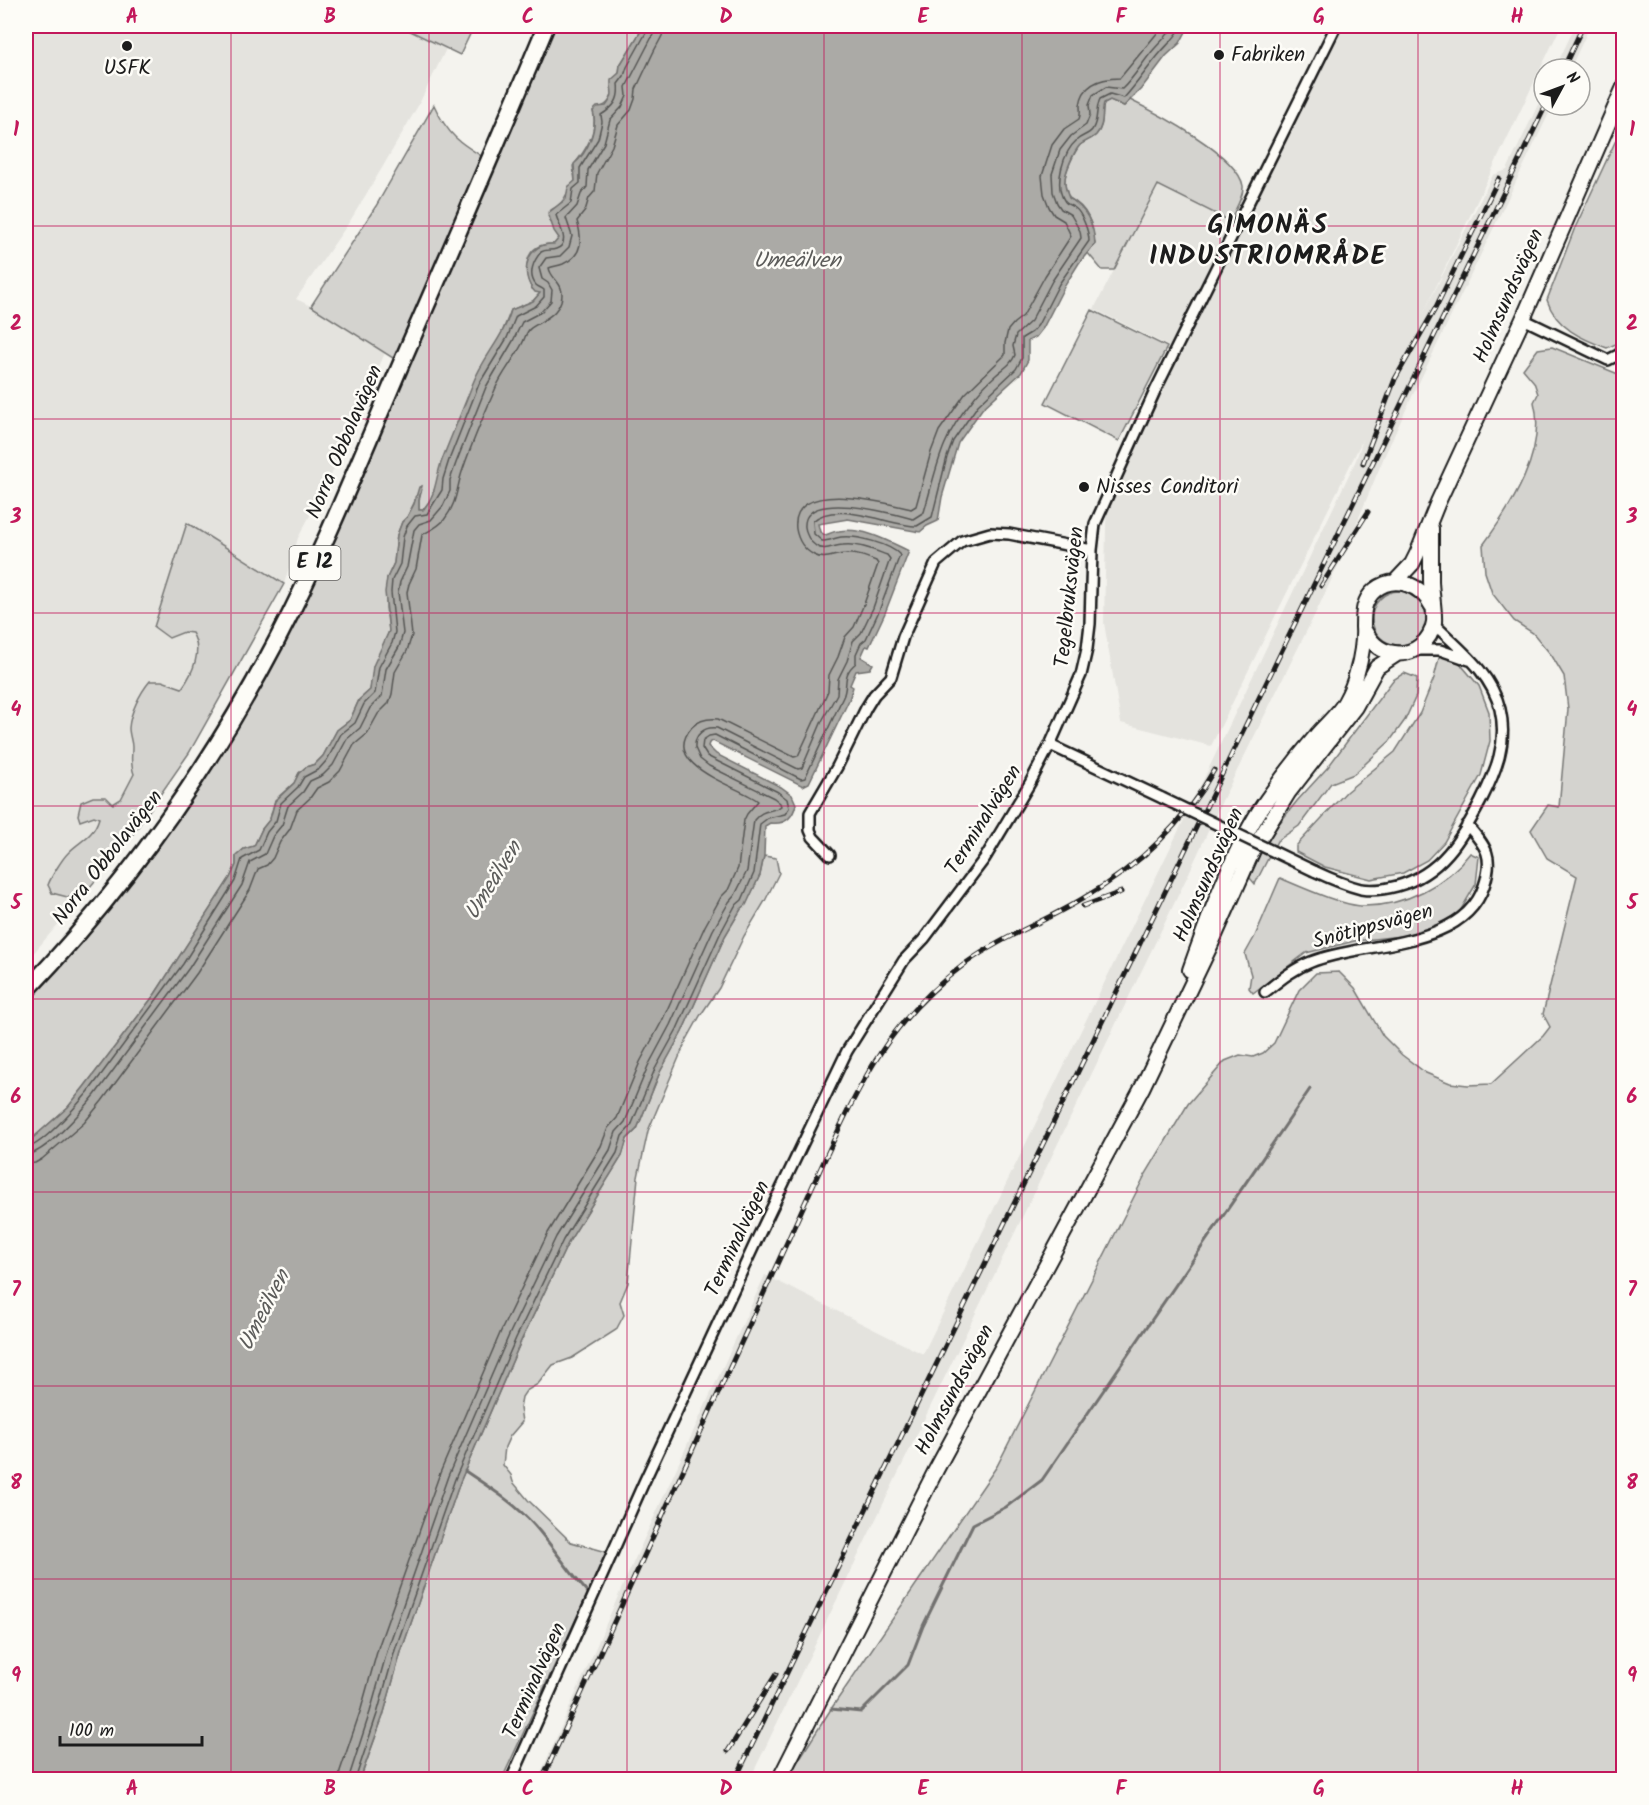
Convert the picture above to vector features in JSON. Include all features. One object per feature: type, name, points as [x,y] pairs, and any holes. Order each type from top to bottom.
[{"type":"highway","name":"Norra Obbolavägen","points":[[26,991],[90,918],[168,817],[237,712],[272,649],[301,593],[348,489],[546,26]]},
{"type":"main road","name":"Holmsundsvägen","points":[[1174,1024],[1204,933],[1239,849],[1264,804],[1289,768],[1345,702],[1357,672],[1363,628],[1362,613],[1369,597],[1383,585],[1395,582],[1412,564],[1523,319],[1623,87]]},
{"type":"main road","name":"Holmsundsvägen","points":[[1431,520],[1434,623]]},
{"type":"main road","points":[[1395,582],[1419,589],[1432,606]]},
{"type":"main road","points":[[1414,650],[1426,641],[1434,623]]},
{"type":"main road","points":[[1363,628],[1368,638],[1376,646],[1386,652],[1397,654]]},
{"type":"main road","name":"Holmsundsvägen","points":[[779,1779],[936,1470],[1142,1088],[1174,1024],[1253,850],[1288,793],[1355,707],[1377,667],[1397,654],[1414,650]]},
{"type":"street","name":"Tegelbruksvägen","points":[[1050,745],[1081,675],[1087,649],[1095,524],[1155,391],[1336,26]]},
{"type":"street","points":[[1523,319],[1608,360],[1620,354],[1623,344]]},
{"type":"street","points":[[830,855],[813,837],[810,830],[810,813],[837,767],[866,708],[874,695],[891,677],[903,637],[936,564],[962,541],[990,533],[1010,534],[1092,550]]},
{"type":"street","points":[[1050,745],[1336,881],[1364,889],[1387,889],[1406,884],[1438,865],[1460,840],[1496,770],[1502,741],[1501,717],[1495,694],[1487,680],[1434,623]]},
{"type":"street","points":[[1414,650],[1440,650],[1471,661]]},
{"type":"street","name":"Terminalvägen","points":[[511,1779],[644,1482],[847,1051],[904,960],[924,939],[985,858],[1050,745]]},
{"type":"street","name":"Snötippsvägen","points":[[1265,992],[1291,972],[1312,962],[1417,938],[1451,925],[1464,915],[1482,894],[1488,875],[1489,861],[1487,849],[1467,825]]},
{"type":"shaded area","points":[[26,26],[400,26],[446,49],[419,104],[382,168],[350,221],[296,299],[385,353],[329,480],[298,538],[284,584],[189,753],[170,781],[126,844],[26,962]]},
{"type":"shaded area","points":[[400,26],[474,26],[460,55]]},
{"type":"shaded area","points":[[546,26],[644,26],[620,65],[619,73],[612,83],[613,93],[610,100],[593,111],[592,133],[582,154],[573,166],[575,181],[563,201],[551,210],[548,216],[559,238],[554,244],[537,247],[528,258],[529,281],[532,289],[540,293],[533,301],[511,310],[501,335],[474,382],[431,499],[423,510],[419,510],[422,489],[415,497],[407,517],[402,522],[397,535],[394,563],[387,578],[386,608],[389,631],[370,690],[359,700],[350,720],[337,730],[323,756],[315,764],[299,773],[294,783],[275,800],[270,819],[254,846],[244,849],[236,856],[236,865],[230,878],[155,994],[68,1107],[26,1144],[26,991],[83,927],[237,712],[401,363],[311,306],[376,206],[434,105],[450,132],[470,149],[488,160]]},
{"type":"shaded area","points":[[1337,26],[1561,26],[1546,57],[1532,57],[1532,87],[1423,314],[1493,175],[1507,170],[1532,117],[1547,117],[1409,403],[1318,608],[1222,801],[750,1779],[538,1780],[623,1585],[765,1275],[923,1354],[1198,791],[1356,460],[1363,439],[1211,746],[1121,723],[1104,623],[1107,480],[1170,347],[1094,309],[1158,185],[1240,225]]},
{"type":"shaded area","points":[[1575,26],[1590,26],[1576,57],[1561,57]]},
{"type":"shaded area","points":[[1110,100],[1124,106],[1130,100],[1142,106],[1195,136],[1227,161],[1238,174],[1243,186],[1230,221],[1158,185],[1114,270],[1102,270],[1087,252],[1095,244],[1088,217],[1081,206],[1069,198],[1065,182],[1071,162],[1080,145],[1099,131],[1104,103]]},
{"type":"shaded area","points":[[1623,125],[1623,332],[1618,343],[1607,348],[1588,341],[1563,325],[1551,310],[1547,300],[1574,230]]},
{"type":"shaded area","points":[[1092,310],[1167,347],[1119,441],[1045,403]]},
{"type":"shaded area","points":[[1552,347],[1623,376],[1623,1779],[786,1780],[831,1709],[997,1466],[1144,1177],[1188,1104],[1225,1061],[1240,1055],[1253,1057],[1263,1053],[1274,1043],[1299,990],[1316,973],[1339,972],[1355,988],[1383,1036],[1402,1055],[1426,1073],[1450,1083],[1491,1084],[1550,1027],[1543,1014],[1577,876],[1547,858],[1531,830],[1548,805],[1559,807],[1568,709],[1564,676],[1552,656],[1533,633],[1514,621],[1492,593],[1485,572],[1483,545],[1505,514],[1531,459],[1537,421],[1534,402],[1538,394],[1534,382],[1523,369],[1538,349]]},
{"type":"shaded area","points":[[187,523],[284,584],[189,753],[126,844],[79,900],[52,893],[48,885],[57,868],[68,853],[90,834],[99,818],[94,816],[80,821],[78,815],[81,802],[93,797],[106,797],[113,804],[121,799],[134,774],[129,728],[133,710],[143,691],[150,681],[162,681],[182,688],[193,668],[197,647],[192,633],[184,632],[169,638],[154,627]]},
{"type":"shaded area","points":[[1394,591],[1404,591],[1414,595],[1422,603],[1426,618],[1422,633],[1414,641],[1404,645],[1394,645],[1384,641],[1376,633],[1372,623],[1372,613],[1376,603],[1384,595]]},
{"type":"shaded area","points":[[1440,654],[1457,660],[1479,686],[1489,712],[1490,741],[1481,775],[1444,842],[1427,860],[1403,873],[1371,879],[1325,867],[1296,852],[1296,846],[1346,792],[1395,752],[1420,713],[1434,678]]},
{"type":"shaded area","points":[[1404,673],[1417,678],[1416,696],[1405,720],[1390,741],[1354,774],[1331,783],[1299,826],[1277,841],[1255,884],[1249,877],[1266,840],[1328,767],[1393,680]]},
{"type":"shaded area","points":[[1470,853],[1479,857],[1476,884],[1459,913],[1427,930],[1401,936],[1355,941],[1306,953],[1253,993],[1249,988],[1251,975],[1245,954],[1280,878],[1346,903],[1365,906],[1380,905],[1409,898],[1437,884]]},
{"type":"shaded area","points":[[764,856],[776,858],[779,873],[744,936],[719,988],[685,1043],[648,1131],[638,1177],[628,1283],[620,1302],[624,1315],[616,1330],[572,1358],[553,1365],[538,1384],[526,1391],[520,1408],[522,1422],[510,1436],[505,1447],[503,1465],[528,1500],[571,1542],[607,1552],[502,1779],[360,1780],[383,1716],[401,1652],[460,1482],[521,1341],[568,1243],[622,1156],[627,1139],[637,1129],[660,1072],[682,1032],[725,936],[746,904],[760,875]]},
{"type":"water","name":"Umeälven","points":[[644,26],[1189,26],[1180,43],[1166,56],[1141,89],[1124,106],[1110,100],[1104,103],[1099,131],[1080,145],[1073,157],[1065,176],[1066,189],[1069,198],[1088,217],[1095,244],[1079,263],[1064,287],[1043,328],[1036,337],[1028,341],[1028,360],[1021,373],[982,409],[958,443],[942,497],[938,521],[920,532],[848,519],[818,524],[820,532],[825,535],[837,531],[857,531],[909,551],[885,613],[869,647],[866,646],[861,657],[873,664],[870,669],[856,671],[850,685],[853,687],[849,700],[809,783],[803,786],[713,741],[709,743],[708,746],[716,754],[781,787],[792,795],[796,804],[795,809],[788,820],[765,826],[764,856],[760,875],[746,905],[741,909],[725,936],[682,1032],[660,1072],[637,1129],[627,1139],[622,1156],[568,1243],[521,1341],[460,1482],[360,1779],[26,1779],[26,1144],[68,1107],[155,994],[230,878],[236,865],[236,856],[244,849],[254,846],[270,819],[275,801],[294,783],[299,773],[315,764],[323,756],[337,730],[350,720],[359,700],[370,690],[373,666],[389,631],[385,592],[387,578],[394,563],[397,535],[402,522],[414,504],[419,487],[422,486],[419,510],[423,510],[428,504],[442,460],[473,383],[504,329],[511,310],[533,301],[540,293],[535,292],[527,277],[528,260],[537,248],[554,244],[559,238],[548,213],[566,199],[568,187],[575,181],[574,164],[584,153],[591,139],[594,125],[593,111],[597,107],[606,106],[609,102],[612,95],[611,80],[619,73],[620,65]]},
{"type":"waterway","points":[[831,1709],[861,1712],[908,1665],[923,1626],[973,1524],[1006,1507],[1042,1480],[1310,1089]]},
{"type":"waterway","points":[[465,1471],[502,1496],[528,1518],[591,1596]]},
{"type":"railway","points":[[1569,57],[1583,26]]},
{"type":"railway","points":[[735,1780],[1540,117]]},
{"type":"railway","points":[[1363,463],[1395,379],[1435,309],[1499,178]]},
{"type":"railway","points":[[1321,586],[1368,512]]},
{"type":"railway","points":[[542,1780],[824,1161],[852,1103],[881,1052],[918,1006],[966,963],[994,945],[1102,887],[1157,844],[1188,809],[1214,770]]},
{"type":"railway","points":[[1083,906],[1121,892]]},
{"type":"railway","points":[[728,1751],[776,1674]]},
{"type":"place","name":"USFK","points":[[127,46]]},
{"type":"place","name":"Fabriken","points":[[1219,55]]},
{"type":"place","name":"Nisses Conditori","points":[[1084,487]]},
{"type":"district","name":"GIMONÄS INDUSTRIOMRÅDE","points":[[1268,240]]}]
